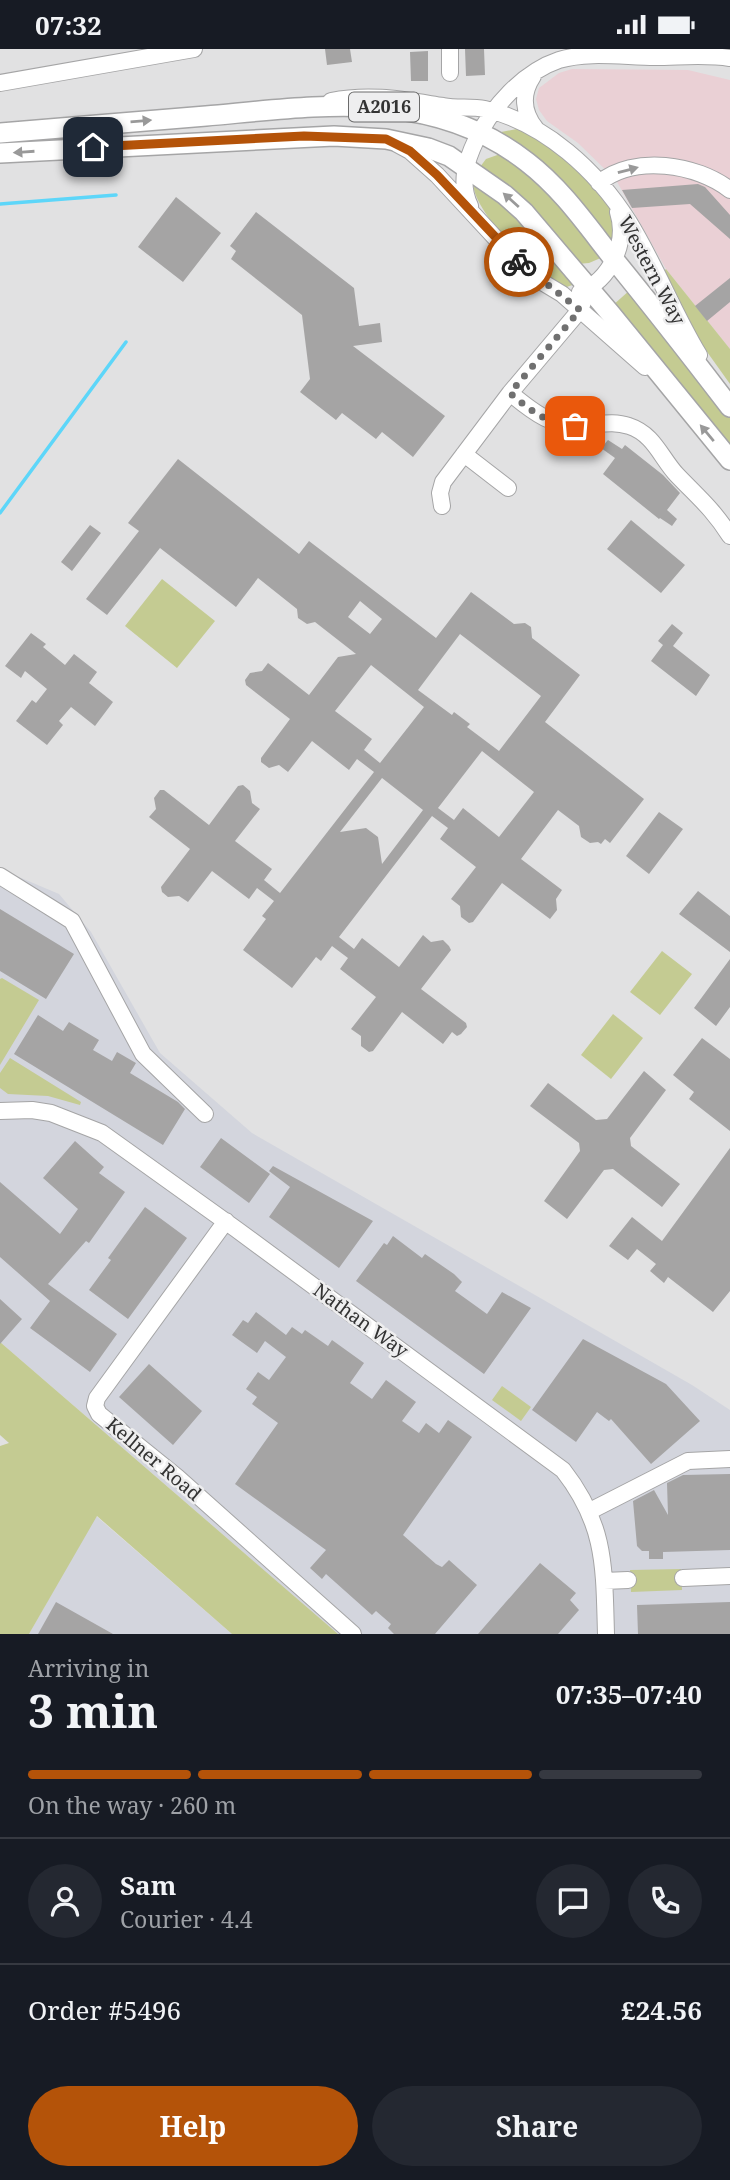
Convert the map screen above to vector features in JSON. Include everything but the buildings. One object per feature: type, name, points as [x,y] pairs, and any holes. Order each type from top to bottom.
[{"type":"main road","name":"Western Way","points":[[0,133],[348,105],[390,107],[430,114],[480,132],[511,151],[557,190],[730,405]]},
{"type":"main road","name":"A2016","points":[[0,153],[304,136],[386,139],[449,156],[498,189],[524,212],[730,460]]},
{"type":"street","points":[[0,83],[141,54],[194,49]]},
{"type":"street","points":[[450,49],[450,73]]},
{"type":"street","points":[[580,310],[513,257],[477,217],[467,200],[464,189],[466,168],[480,132],[492,111],[505,96],[537,72],[572,53],[730,58]]},
{"type":"street","points":[[531,127],[524,101],[527,85],[537,72]]},
{"type":"street","name":"Western Way","points":[[284,109],[375,96],[492,111],[531,127],[570,155],[613,200],[639,240],[691,342],[730,405]]},
{"type":"street","name":"Western Way","points":[[480,132],[531,127]]},
{"type":"street","name":"A2016","points":[[386,139],[410,151],[477,217]]},
{"type":"street","points":[[466,168],[471,160],[490,149],[511,151]]},
{"type":"street","points":[[599,183],[618,173],[659,165],[684,167],[710,177],[730,190]]},
{"type":"street","points":[[562,294],[576,294],[588,289],[606,273],[614,259],[622,229],[613,200]]},
{"type":"street","name":"Western Way","points":[[563,259],[570,265],[588,269],[598,268],[614,259]]},
{"type":"street","points":[[442,506],[440,493],[443,482],[510,393],[580,310],[588,289]]},
{"type":"street","name":"A2016","points":[[580,310],[623,346],[684,405]]},
{"type":"street","points":[[510,393],[535,414],[559,425],[619,423],[642,432],[652,440],[675,474],[700,496],[718,517],[730,536]]},
{"type":"street","points":[[464,454],[508,488]]},
{"type":"street","points":[[0,876],[72,921],[143,1054],[205,1114]]},
{"type":"street","name":"Nathan Way","points":[[0,1111],[32,1110],[51,1113],[84,1124],[125,1148],[563,1470],[579,1491],[599,1535],[606,1634]]},
{"type":"street","name":"Kellner Road","points":[[226,1221],[104,1388],[95,1406],[99,1414],[177,1477],[353,1634]]},
{"type":"street","points":[[590,1511],[688,1461],[730,1459]]},
{"type":"street","points":[[683,1578],[730,1576]]},
{"type":"street","points":[[604,1581],[628,1580]]},
{"type":"shaded area","points":[[572,69],[688,70],[730,80],[730,349],[666,269],[616,180],[578,143],[547,121],[539,110],[536,99],[539,88],[559,73]]},
{"type":"shaded area","points":[[0,869],[59,894],[91,932],[160,1053],[252,1133],[692,1385],[730,1410],[730,1634],[338,1634],[0,1342]]},
{"type":"shaded area","points":[[96,1516],[232,1634],[29,1634]]},
{"type":"green space","points":[[517,129],[526,131],[562,157],[600,191],[613,214],[613,242],[501,135],[501,132]]},
{"type":"green space","points":[[503,153],[533,175],[603,257],[589,263],[577,264],[480,167],[486,159]]},
{"type":"green space","points":[[474,180],[503,204],[575,284],[564,288],[553,283],[524,260],[479,203],[474,190]]},
{"type":"green space","points":[[666,269],[730,349],[730,384],[695,335],[661,274]]},
{"type":"green space","points":[[630,290],[730,417],[730,449],[612,306]]},
{"type":"green space","points":[[162,579],[215,621],[177,668],[125,626]]},
{"type":"green space","points":[[662,951],[692,974],[660,1015],[630,992]]},
{"type":"green space","points":[[0,979],[39,1000],[0,1065]]},
{"type":"green space","points":[[613,1014],[643,1038],[611,1079],[581,1055]]},
{"type":"green space","points":[[10,1058],[81,1102],[80,1105],[48,1096],[8,1094],[0,1088],[0,1073]]},
{"type":"green space","points":[[0,1342],[338,1634],[232,1634],[97,1516],[29,1634],[0,1634],[0,1446],[9,1443],[0,1435]]},
{"type":"green space","points":[[502,1386],[531,1407],[521,1421],[492,1400]]},
{"type":"green space","points":[[681,1569],[682,1590],[631,1592],[630,1570]]},
{"type":"waterway","points":[[0,204],[116,195]]},
{"type":"waterway","points":[[0,513],[126,342]]},
{"type":"way so far","points":[[519,262],[580,310],[510,393],[535,414],[559,425],[575,426]]},
{"type":"route","points":[[93,147],[304,136],[386,139],[410,151],[437,175],[519,262]]}]
